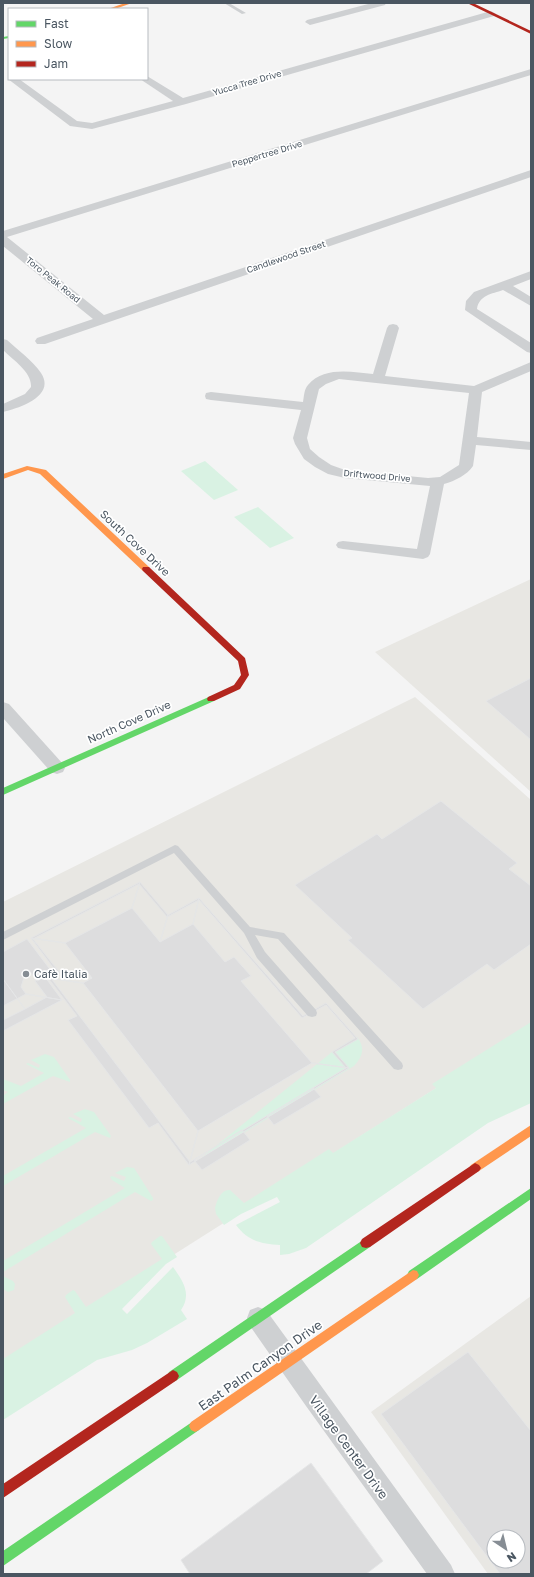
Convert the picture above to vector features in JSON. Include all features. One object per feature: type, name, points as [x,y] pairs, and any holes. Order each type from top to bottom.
[{"type":"street","points":[[113,8],[130,3]]},
{"type":"street","points":[[310,22],[382,3]]},
{"type":"street","points":[[469,3],[531,32]]},
{"type":"street","name":"Yucca Tree Drive","points":[[14,80],[74,124],[84,126],[103,124],[492,14]]},
{"type":"street","name":"Peppertree Drive","points":[[3,235],[531,72]]},
{"type":"street","points":[[148,80],[182,102]]},
{"type":"street","name":"Candlewood Street","points":[[41,341],[531,172]]},
{"type":"street","name":"Toro Peak Road","points":[[3,240],[102,320]]},
{"type":"street","points":[[531,275],[478,295],[472,301],[471,310],[531,349]]},
{"type":"street","points":[[504,285],[531,302]]},
{"type":"street","points":[[378,379],[393,328]]},
{"type":"street","points":[[3,343],[36,374],[39,379],[39,384],[37,390],[28,399],[3,408]]},
{"type":"street","name":"Driftwood Drive","points":[[476,390],[466,466],[456,475],[438,482],[340,473],[324,466],[310,457],[300,444],[300,438],[313,387],[328,378],[348,375],[476,390],[531,366]]},
{"type":"street","points":[[211,396],[308,407]]},
{"type":"street","points":[[470,440],[531,446]]},
{"type":"street","name":"South Cove Drive","points":[[3,476],[27,468],[43,472],[242,660]]},
{"type":"street","points":[[343,545],[423,554],[438,482]]},
{"type":"street","name":"North Cove Drive","points":[[3,792],[237,687],[245,675],[242,660]]},
{"type":"street","points":[[3,708],[56,768]]},
{"type":"street","points":[[3,1492],[531,1130]]},
{"type":"street","name":"East Palm Canyon Drive","points":[[3,1559],[531,1193]]},
{"type":"street","name":"Village Center Drive","points":[[258,1318],[442,1574]]},
{"type":"lane","points":[[226,3],[244,13]]},
{"type":"lane","points":[[3,936],[175,848],[248,930],[260,955],[312,1013]]},
{"type":"lane","points":[[248,930],[281,936],[398,1066]]},
{"type":"shaded area","points":[[531,579],[531,792],[375,652]]},
{"type":"shaded area","points":[[415,697],[531,800],[531,1028],[3,1363],[3,902]]},
{"type":"shaded area","points":[[531,1296],[531,1574],[488,1574],[371,1412]]},
{"type":"green space","points":[[205,461],[238,490],[214,500],[181,471]]},
{"type":"green space","points":[[258,507],[294,538],[270,548],[234,517]]},
{"type":"green space","points":[[531,1022],[531,1103],[488,1123],[306,1248],[289,1254],[280,1255],[280,1245],[255,1241],[245,1235],[236,1225],[280,1202],[277,1197],[241,1214],[224,1225],[216,1214],[215,1208],[217,1202],[224,1191],[230,1190],[244,1203],[329,1149],[333,1153],[436,1088],[432,1084]]},
{"type":"green space","points":[[357,1037],[360,1041],[362,1052],[354,1066],[196,1162],[332,1052]]},
{"type":"green space","points":[[45,1054],[54,1057],[70,1082],[53,1076],[3,1104],[3,1096],[8,1092],[3,1090],[3,1079],[21,1086],[44,1073],[26,1064],[28,1063],[39,1068],[40,1065],[31,1060]]},
{"type":"green space","points":[[85,1109],[94,1112],[111,1136],[110,1138],[95,1132],[3,1186],[3,1176],[86,1128],[68,1118],[70,1117],[81,1122],[82,1119],[73,1114]]},
{"type":"green space","points":[[127,1167],[134,1168],[153,1200],[151,1201],[135,1192],[3,1272],[3,1261],[125,1188],[112,1180],[110,1177],[112,1176],[124,1181],[126,1177],[115,1173]]},
{"type":"green space","points":[[162,1236],[177,1257],[166,1264],[122,1309],[127,1314],[173,1267],[185,1288],[186,1298],[181,1310],[187,1319],[147,1343],[132,1350],[97,1360],[3,1420],[3,1359],[75,1313],[65,1297],[73,1290],[86,1307],[162,1259],[151,1244]]},
{"type":"green space","points":[[3,1276],[13,1281],[15,1284],[14,1290],[8,1292],[3,1289]]},
{"type":"building","points":[[531,678],[531,740],[486,701]]},
{"type":"building","points":[[441,801],[517,863],[509,869],[531,886],[531,944],[494,970],[487,964],[423,1009],[348,940],[352,938],[295,885],[377,834],[382,839]]},
{"type":"building","points":[[140,882],[132,908],[65,943],[31,938]]},
{"type":"building","points":[[140,882],[168,915],[160,942],[132,908]]},
{"type":"building","points":[[139,884],[167,917],[199,900],[302,1018],[326,1005],[355,1038],[332,1052],[346,1068],[190,1162],[51,978],[60,973],[33,939]]},
{"type":"building","points":[[199,898],[303,1016],[326,1003],[358,1039],[335,1052],[349,1068],[312,1063],[241,981],[251,976],[234,957],[225,962],[193,924]]},
{"type":"building","points":[[199,898],[193,924],[160,942],[168,915]]},
{"type":"building","points":[[31,938],[65,943],[92,978],[57,973]]},
{"type":"building","name":"Cafè Italia","points":[[27,939],[52,972],[35,981],[47,997],[25,1009],[3,979],[3,952]]},
{"type":"building","points":[[29,970],[37,981],[45,977],[62,1000],[26,994],[21,987],[26,971]]},
{"type":"building","points":[[57,973],[92,978],[83,983],[48,978]]},
{"type":"building","points":[[48,978],[83,983],[198,1131],[189,1165],[158,1123],[149,1128],[68,1020],[77,1016]]},
{"type":"building","points":[[3,979],[25,1009],[3,1020]]},
{"type":"building","points":[[26,994],[62,1000],[3,1031],[3,1006]]},
{"type":"building","points":[[312,1063],[349,1068],[189,1165],[198,1131]]},
{"type":"building","points":[[313,1088],[321,1097],[274,1125],[267,1116]]},
{"type":"building","points":[[242,1130],[250,1140],[202,1170],[194,1160]]},
{"type":"building","points":[[468,1352],[531,1431],[531,1574],[500,1574],[496,1569],[526,1569],[526,1529],[486,1529],[486,1555],[381,1414]]},
{"type":"building","points":[[311,1463],[383,1561],[366,1574],[190,1574],[181,1560]]},
{"type":"traffic: fast","points":[[3,38],[8,37]]},
{"type":"traffic: fast","points":[[3,792],[211,699]]},
{"type":"traffic: fast","points":[[413,1275],[531,1193]]},
{"type":"traffic: fast","points":[[173,1376],[366,1243]]},
{"type":"traffic: fast","points":[[3,1559],[195,1426]]},
{"type":"traffic: slow","points":[[113,8],[130,3]]},
{"type":"traffic: slow","points":[[3,477],[27,468],[43,472],[146,569]]},
{"type":"traffic: slow","points":[[475,1168],[531,1130]]},
{"type":"traffic: slow","points":[[195,1426],[413,1275]]},
{"type":"traffic: jam","points":[[469,3],[531,33]]},
{"type":"traffic: jam","points":[[146,569],[242,660],[245,675],[237,687],[211,699]]},
{"type":"traffic: jam","points":[[366,1243],[475,1168]]},
{"type":"traffic: jam","points":[[3,1492],[173,1376]]},
{"type":"place","name":"Cafè Italia","points":[[26,974]]}]
